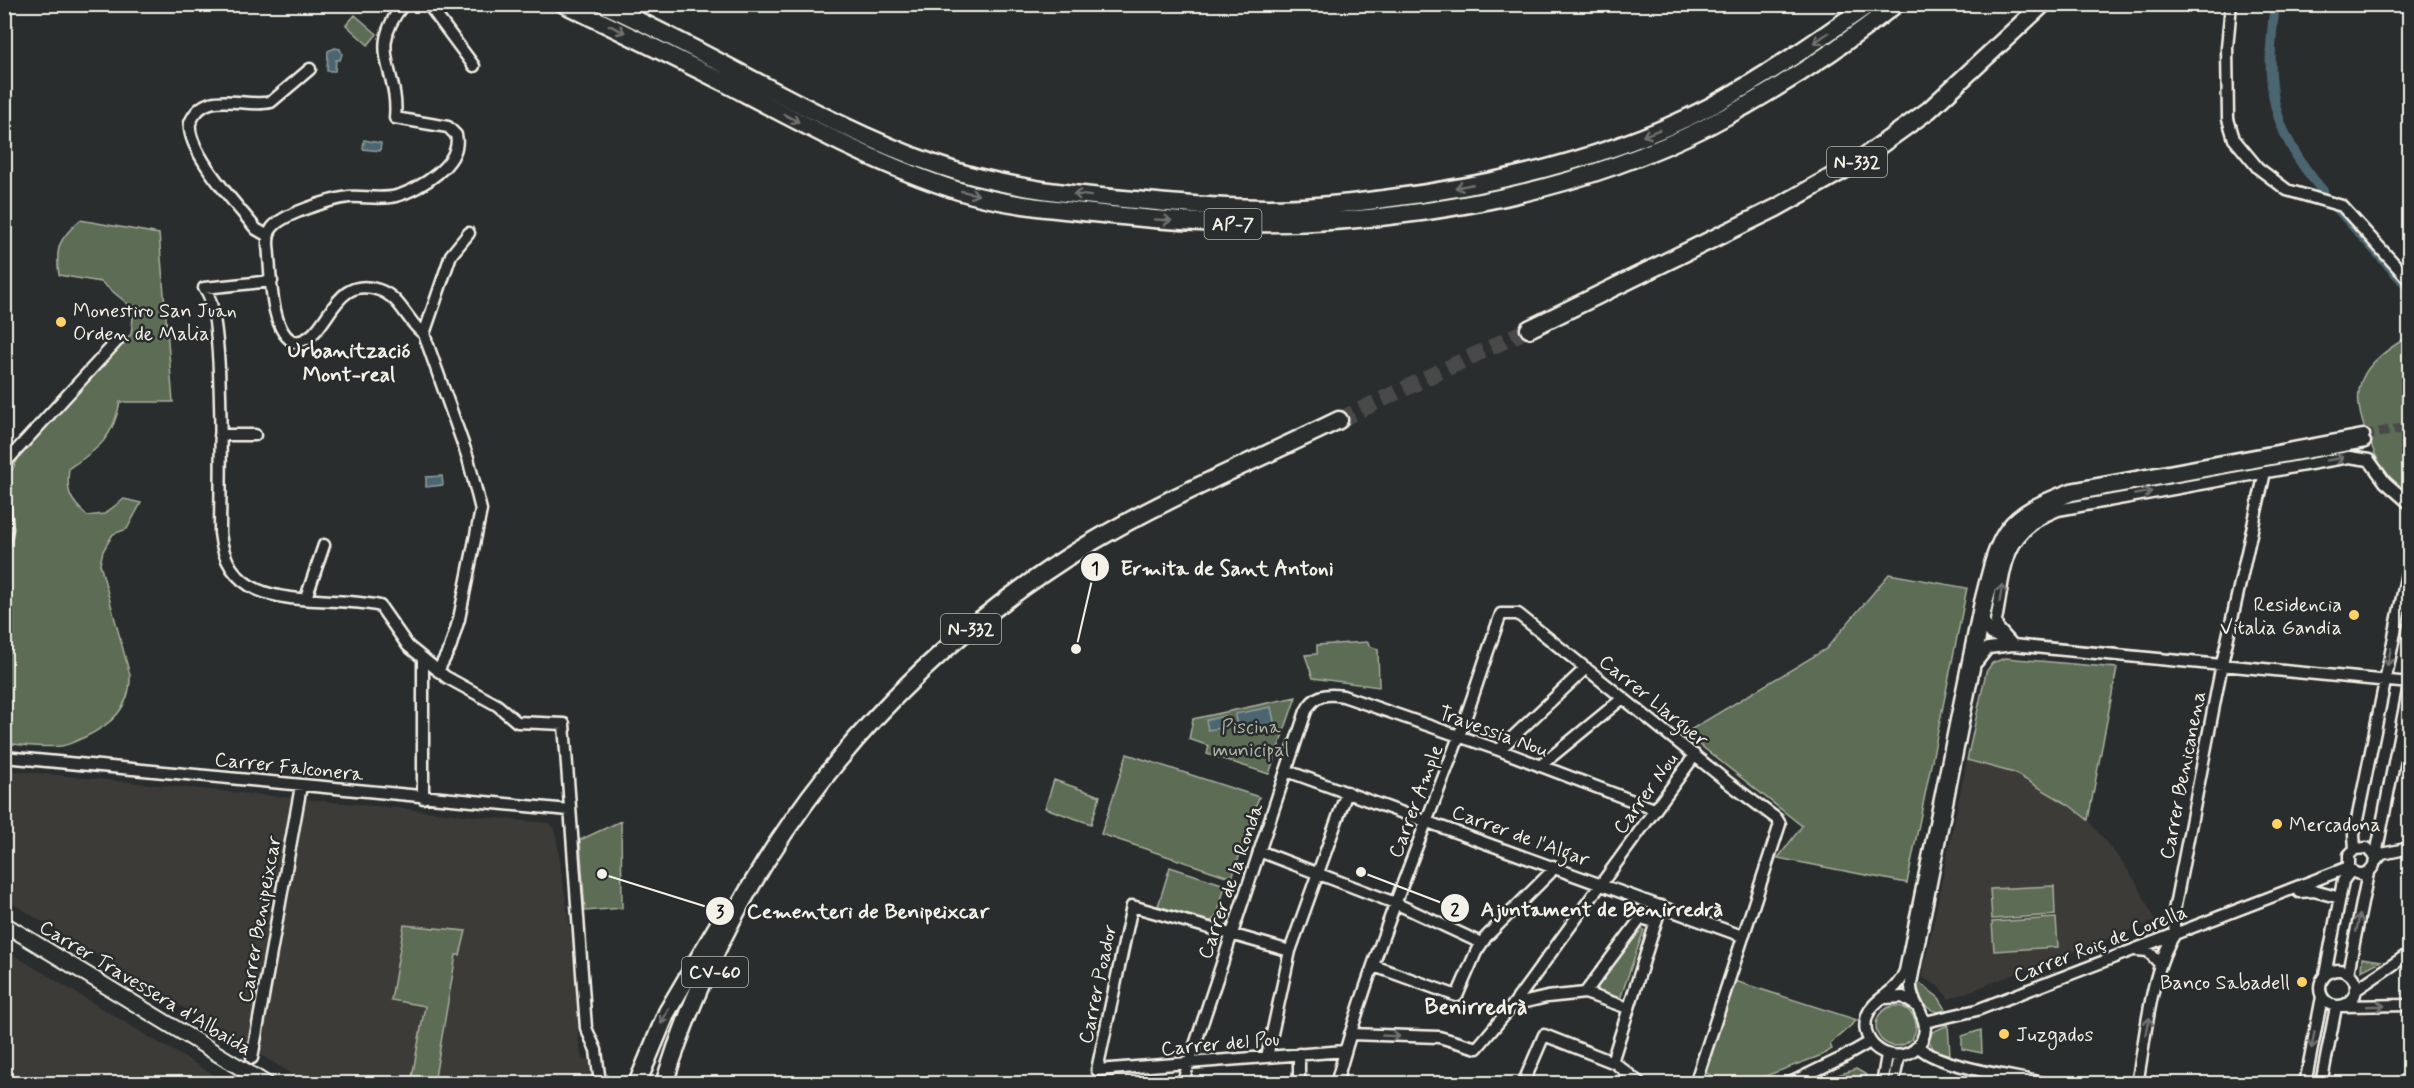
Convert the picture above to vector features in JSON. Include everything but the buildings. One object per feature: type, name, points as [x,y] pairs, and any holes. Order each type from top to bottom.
[{"type":"highway","name":"AP-7","points":[[564,4],[629,34],[831,137],[908,173],[964,192],[1013,203],[1085,212],[1235,224],[1331,222],[1413,213],[1514,194],[1572,179],[1657,149],[1710,125],[1839,48],[1896,4]]},
{"type":"highway","name":"AP-7","points":[[603,4],[850,129],[940,166],[984,179],[1041,190],[1183,204],[1270,208],[1314,206],[1428,194],[1511,177],[1625,143],[1667,127],[1727,97],[1783,64],[1869,4]]},
{"type":"highway","name":"N-332","points":[[1529,329],[1767,212],[1851,166],[1929,110],[2038,8]]},
{"type":"highway","name":"N-332","points":[[664,1083],[697,994],[763,864],[841,755],[898,692],[964,634],[1019,591],[1088,545],[1126,524],[1339,420]]},
{"type":"highway","points":[[637,1083],[667,1012],[692,968],[758,857],[775,845]]},
{"type":"highway","name":"CV-60","points":[[677,1083],[693,1023],[749,902],[763,864]]},
{"type":"main road","name":"Carrer Travessera d'Albaida","points":[[4,924],[267,1083]]},
{"type":"street","points":[[404,4],[390,25],[384,41],[395,118],[452,130],[458,144],[454,154],[442,168],[407,192],[392,197],[338,199],[279,221],[268,236],[276,316],[283,333],[290,340],[301,342],[310,338],[332,307],[345,294],[360,287],[375,288],[389,294],[424,334],[468,458],[481,510],[459,619],[450,648],[438,671]]},
{"type":"street","points":[[428,4],[474,66]]},
{"type":"street","points":[[2231,4],[2227,48],[2228,119],[2234,139],[2258,168],[2287,190],[2342,206],[2409,281]]},
{"type":"street","points":[[268,236],[256,229],[200,154],[189,135],[190,123],[200,109],[216,101],[271,102],[309,69]]},
{"type":"street","points":[[424,334],[452,255],[459,242],[469,233]]},
{"type":"street","points":[[272,281],[204,288],[213,303],[220,435],[220,533],[224,555],[239,579],[251,588],[269,594],[380,606],[408,646],[423,660],[496,705],[517,722],[564,724],[586,1028],[596,1050],[600,1083]]},
{"type":"street","points":[[4,464],[117,341]]},
{"type":"street","points":[[220,435],[255,435]]},
{"type":"street","points":[[2364,438],[2072,495],[2040,508],[2022,521],[2008,538],[2000,558],[1984,621],[1911,983],[1912,995],[1925,1022],[1923,1038],[1918,1046],[1899,1056],[1887,1055],[1870,1042],[1866,1034],[1867,1016],[1871,1009],[1898,987],[1905,971],[1980,602],[1993,552],[2000,535],[2012,520],[2036,502],[2071,489],[2364,438]]},
{"type":"street","points":[[2013,645],[1997,627],[1996,621],[2008,554],[2027,526],[2044,516],[2075,506],[2361,457],[2369,460],[2385,482],[2409,504]]},
{"type":"street","name":"Carrer Benicanena","points":[[2137,1083],[2160,964],[2175,933],[2173,916],[2222,666],[2265,472]]},
{"type":"street","points":[[4,501],[7,528],[4,544]]},
{"type":"street","points":[[306,598],[324,545]]},
{"type":"street","points":[[2355,849],[2354,835],[2409,558]]},
{"type":"street","name":"Carrer Llarguer","points":[[1501,614],[1518,614],[1777,819],[1780,824],[1742,936]]},
{"type":"street","name":"Carrer Ample","points":[[1336,1083],[1350,1034],[1395,903],[1459,737],[1501,614]]},
{"type":"street","points":[[1984,621],[1991,634],[2013,645]]},
{"type":"street","points":[[1977,663],[1988,648],[2013,645],[2409,682],[2374,859],[2368,873],[2348,973]]},
{"type":"street","points":[[423,660],[423,798]]},
{"type":"street","points":[[1499,750],[1586,669]]},
{"type":"street","name":"Travessia Nou","points":[[1320,696],[1343,696],[1499,750],[1654,809]]},
{"type":"street","name":"Carrer de la Ronda","points":[[1185,1083],[1189,1062],[1306,711],[1320,696]]},
{"type":"street","points":[[1540,766],[1623,698]]},
{"type":"street","name":"Carrer Nou","points":[[1350,1034],[1433,1037],[1477,1048],[1513,1005],[1695,755]]},
{"type":"street","name":"Carrer Falconera","points":[[4,757],[569,810]]},
{"type":"street","name":"Carrer de l'Algar","points":[[1287,771],[1742,936]]},
{"type":"street","name":"Carrer Benipeixcar","points":[[252,1058],[302,786]]},
{"type":"street","points":[[1267,1057],[1290,951],[1347,792]]},
{"type":"street","points":[[2305,1083],[2322,997],[2320,986],[2325,975],[2343,881],[2350,868],[2349,855],[2355,849],[2367,848],[2374,859]]},
{"type":"street","points":[[2374,859],[2382,854],[2409,848]]},
{"type":"street","points":[[1260,851],[1395,903],[1481,943]]},
{"type":"street","points":[[1374,966],[1457,996],[1481,943],[1550,873],[1553,867]]},
{"type":"street","points":[[2350,868],[2360,874],[2368,873]]},
{"type":"street","name":"Carrer Roiç de Corella","points":[[1925,1022],[1965,1014],[2350,868]]},
{"type":"street","name":"Carrer Roiç de Corella","points":[[2286,892],[2314,891],[2340,898]]},
{"type":"street","name":"Carrer Poador","points":[[1097,1070],[1132,906],[1231,935]]},
{"type":"street","points":[[1612,1062],[1661,906]]},
{"type":"street","points":[[1585,993],[1641,918],[1655,922]]},
{"type":"street","points":[[1231,935],[1290,951]]},
{"type":"street","points":[[1695,1083],[1742,936]]},
{"type":"street","points":[[2135,950],[2148,951],[2160,964]]},
{"type":"street","points":[[2356,989],[2409,953]]},
{"type":"street","points":[[2325,975],[2338,970],[2353,977],[2356,989],[2352,1000],[2339,1006]]},
{"type":"street","points":[[1513,1005],[1546,997],[1585,993],[1628,1008]]},
{"type":"street","points":[[1885,998],[1902,997],[1917,1006]]},
{"type":"street","points":[[2322,997],[2339,1006],[2404,1005],[2409,1014]]},
{"type":"street","points":[[2321,1083],[2339,1006]]},
{"type":"street","points":[[1522,1083],[1544,1035],[1612,1062],[1641,1083]]},
{"type":"street","points":[[1788,1083],[1870,1042]]},
{"type":"street","points":[[1918,1046],[1926,1054],[1957,1064],[2033,1082],[2048,1083]]},
{"type":"street","name":"Carrer del Pou","points":[[1097,1070],[1345,1051]]},
{"type":"street","points":[[1299,1054],[1299,1083]]},
{"type":"street","points":[[1882,1083],[1887,1055]]},
{"type":"street","points":[[1893,1083],[1899,1056]]},
{"type":"shaded area","points":[[1967,760],[2014,773],[2069,805],[2088,820],[2138,885],[2155,921],[1949,999],[1938,986],[1922,977]]},
{"type":"shaded area","points":[[5,770],[548,823],[555,829],[576,968],[578,1037],[582,1060],[593,1059],[591,1083],[307,1083],[5,899]]},
{"type":"shaded area","points":[[5,950],[146,1035],[228,1083],[5,1083]]},
{"type":"green space","points":[[355,15],[377,34],[368,45],[346,25]]},
{"type":"green space","points":[[80,220],[159,234],[173,402],[120,402],[109,434],[89,455],[69,468],[70,495],[87,516],[104,514],[124,499],[141,503],[127,529],[113,534],[103,551],[100,564],[130,675],[127,697],[123,706],[102,727],[67,745],[54,747],[5,743],[5,484],[20,455],[131,334],[134,309],[101,282],[59,275],[58,250],[60,244]]},
{"type":"green space","points":[[2409,336],[2409,497],[2390,479],[2377,458],[2363,423],[2359,392],[2362,379],[2369,368],[2379,357]]},
{"type":"green space","points":[[1889,574],[1967,588],[1907,883],[1778,858],[1802,826],[1685,733],[1826,649]]},
{"type":"green space","points":[[1368,642],[1369,646],[1378,649],[1379,687],[1313,678],[1305,655],[1317,654],[1317,645]]},
{"type":"green space","points":[[2005,658],[2117,668],[2088,820],[2069,805],[2014,773],[1967,760],[1986,672],[1992,663]]},
{"type":"green space","name":"Piscina municipal","points":[[1296,697],[1269,774],[1207,754],[1209,746],[1189,739],[1193,719]]},
{"type":"green space","points":[[1127,754],[1259,797],[1232,878],[1101,834]]},
{"type":"green space","points":[[1054,780],[1100,796],[1091,824],[1045,808]]},
{"type":"green space","points":[[621,821],[622,908],[585,911],[580,840]]},
{"type":"green space","points":[[1170,867],[1225,885],[1217,917],[1209,922],[1158,906]]},
{"type":"green space","points":[[2054,886],[2055,915],[1992,919],[1990,889]]},
{"type":"green space","points":[[2056,918],[2058,947],[1994,951],[1992,922]]},
{"type":"green space","points":[[404,925],[466,931],[460,955],[456,955],[434,1083],[411,1083],[425,1006],[391,1000]]},
{"type":"green space","points":[[1640,928],[1644,930],[1620,999],[1595,990]]},
{"type":"green space","points":[[2362,958],[2381,961],[2361,971]]},
{"type":"green space","points":[[1916,980],[1939,998],[1947,1011],[1932,1010],[1924,1004],[1914,992]]},
{"type":"green space","points":[[1735,981],[1857,1020],[1830,1044],[1832,1049],[1822,1055],[1747,1083],[1722,1083],[1705,1072]]},
{"type":"green space","points":[[1896,1006],[1910,1012],[1916,1026],[1910,1040],[1896,1046],[1882,1040],[1876,1026],[1882,1012]]},
{"type":"green space","points":[[1948,1025],[1950,1055],[1934,1050],[1929,1041],[1932,1032]]},
{"type":"green space","points":[[1981,1030],[1982,1053],[1962,1049],[1962,1036]]},
{"type":"green space","points":[[1856,1069],[1865,1074],[1871,1083],[1814,1083]]},
{"type":"water","points":[[335,48],[340,49],[342,54],[340,60],[336,60],[335,71],[327,71],[328,51]]},
{"type":"water","points":[[364,140],[381,143],[380,151],[363,149]]},
{"type":"water","points":[[442,476],[443,485],[426,487],[426,477]]},
{"type":"water","points":[[1271,707],[1275,726],[1238,733],[1235,714]]},
{"type":"water","points":[[1225,716],[1227,727],[1208,730],[1206,720]]},
{"type":"waterway","points":[[2275,4],[2271,59],[2275,104],[2281,126],[2291,147],[2323,191]]},
{"type":"waterway","points":[[2335,206],[2410,289]]},
{"type":"tunnel","points":[[1339,420],[1529,329]]},
{"type":"tunnel","points":[[2364,435],[2410,427]]},
{"type":"place","name":"Monestiro San Juan Orden de Malia","points":[[61,322]]},
{"type":"place","name":"Residencia Vitalia Gandia","points":[[2354,615]]},
{"type":"place","name":"Ermita de Sant Antoni","points":[[1076,649]]},
{"type":"place","name":"Mercadona","points":[[2277,824]]},
{"type":"place","name":"Ajuntament de Benirredrà","points":[[1361,872]]},
{"type":"place","name":"Cementeri de Benipeixcar","points":[[602,874]]},
{"type":"place","name":"Banco Sabadell","points":[[2302,982]]},
{"type":"place","name":"Juzgados","points":[[2004,1034]]},
{"type":"district","name":"Urbanització Mont-real","points":[[349,362]]},
{"type":"district","name":"Benirredrà","points":[[1476,1006]]}]
